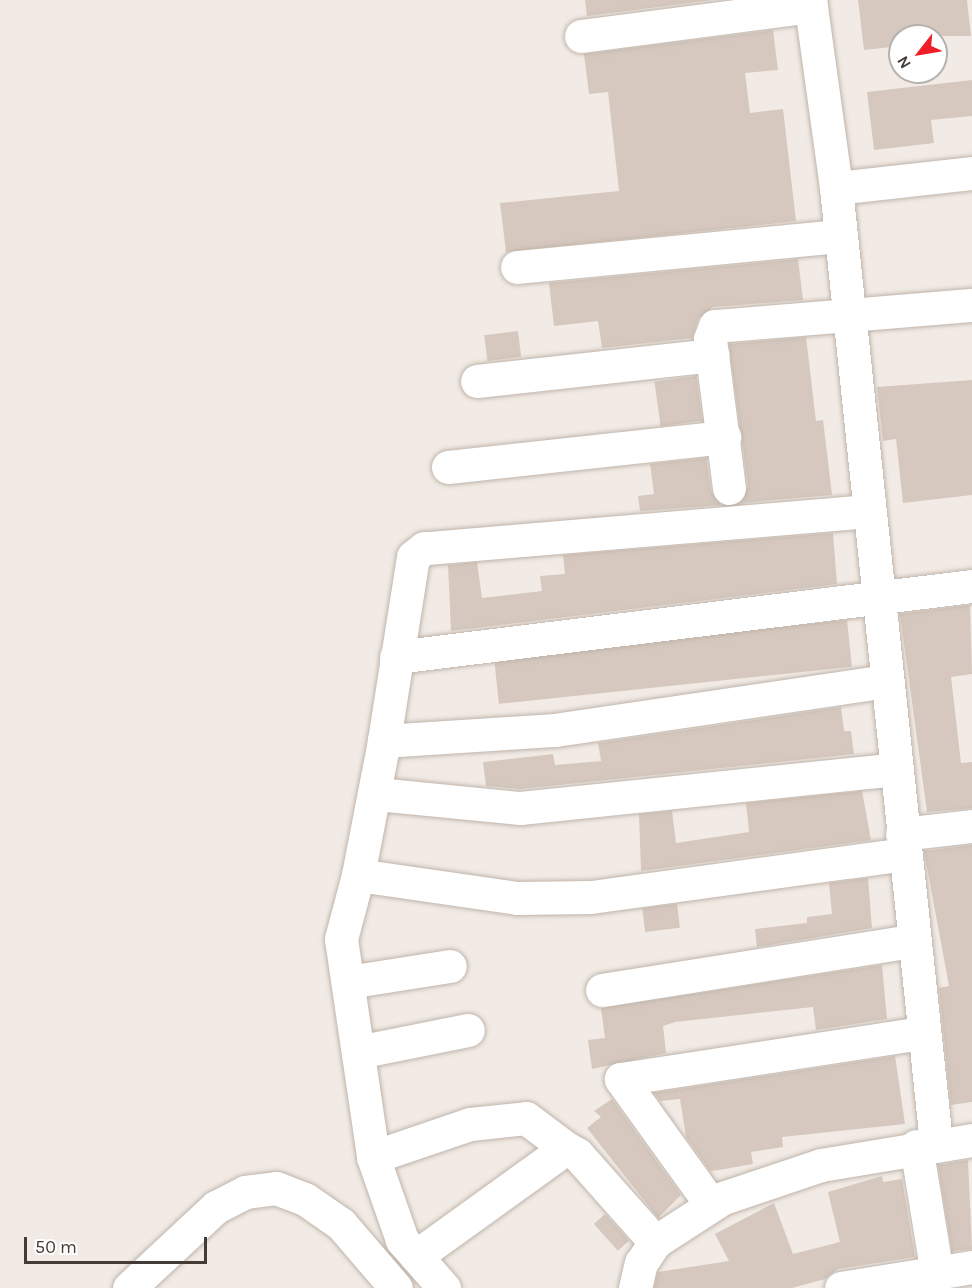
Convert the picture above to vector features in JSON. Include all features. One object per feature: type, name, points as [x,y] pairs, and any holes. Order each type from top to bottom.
[{"type":"street","points":[[581,36],[810,3],[836,188],[913,941],[922,1033],[926,1144],[937,1274]]},
{"type":"street","points":[[836,188],[972,173]]},
{"type":"street","points":[[517,267],[841,236]]},
{"type":"street","points":[[729,488],[711,339],[715,326],[726,322],[972,305]]},
{"type":"street","points":[[477,381],[713,355]]},
{"type":"street","points":[[448,467],[724,437]]},
{"type":"street","points":[[444,1288],[402,1240],[373,1157],[341,939],[377,794],[413,557],[424,548],[869,511]]},
{"type":"street","points":[[396,657],[972,586]]},
{"type":"street","points":[[384,741],[555,730],[886,681]]},
{"type":"street","points":[[377,794],[520,808],[895,769]]},
{"type":"street","points":[[358,875],[517,898],[591,897],[903,844],[972,826]]},
{"type":"street","points":[[602,990],[913,941]]},
{"type":"street","points":[[348,982],[450,966]]},
{"type":"street","points":[[358,1052],[468,1030]]},
{"type":"street","points":[[710,1203],[621,1079],[922,1033]]},
{"type":"street","points":[[373,1157],[470,1124],[526,1118],[584,1161],[655,1242]]},
{"type":"street","points":[[635,1288],[640,1263],[655,1242],[710,1203],[821,1165],[926,1144],[972,1140]]},
{"type":"street","points":[[416,1256],[566,1148]]},
{"type":"street","points":[[123,1286],[216,1207],[245,1192],[276,1188],[305,1199],[341,1224],[396,1288]]},
{"type":"street","points":[[841,1288],[972,1267]]},
{"type":"building","points":[[585,0],[712,0],[587,16]]},
{"type":"building","points":[[858,0],[967,0],[971,36],[948,36],[948,24],[888,24],[888,47],[864,50]]},
{"type":"building","points":[[773,30],[778,70],[745,73],[750,113],[783,109],[796,221],[506,252],[500,203],[619,191],[608,92],[589,94],[584,54]]},
{"type":"building","points":[[972,80],[972,116],[931,120],[934,143],[874,150],[867,92]]},
{"type":"building","points":[[798,259],[803,300],[713,307],[698,319],[692,338],[602,348],[598,321],[554,326],[549,283]]},
{"type":"building","points":[[518,331],[521,357],[487,361],[484,335]]},
{"type":"building","points":[[806,337],[816,421],[823,420],[832,495],[740,503],[748,486],[729,344]]},
{"type":"building","points":[[696,376],[702,421],[661,426],[654,382]]},
{"type":"building","points":[[972,380],[972,495],[903,503],[896,439],[883,441],[877,387]]},
{"type":"building","points":[[706,458],[711,491],[721,505],[640,511],[638,496],[654,494],[650,464]]},
{"type":"building","points":[[833,533],[837,584],[451,631],[448,565],[477,562],[482,598],[542,591],[540,576],[565,574],[563,555]]},
{"type":"building","points":[[970,605],[972,674],[951,677],[961,763],[972,762],[972,808],[927,812],[900,614]]},
{"type":"building","points":[[847,620],[852,667],[499,704],[494,657]]},
{"type":"building","points":[[841,707],[844,731],[851,731],[854,754],[520,789],[486,786],[483,762],[553,754],[555,765],[601,761],[598,743]]},
{"type":"building","points":[[862,791],[871,840],[641,871],[639,814],[672,811],[676,843],[749,832],[746,803]]},
{"type":"building","points":[[972,845],[972,1102],[951,1105],[939,988],[949,986],[924,851]]},
{"type":"building","points":[[868,878],[872,928],[757,947],[755,929],[807,923],[807,917],[832,914],[829,883]]},
{"type":"building","points":[[677,904],[680,928],[645,932],[642,908]]},
{"type":"building","points":[[882,965],[887,1019],[816,1030],[813,1007],[675,1022],[663,1026],[666,1053],[592,1069],[588,1040],[605,1038],[601,1008]]},
{"type":"building","points":[[895,1056],[905,1124],[782,1137],[783,1147],[751,1152],[753,1164],[719,1170],[710,1171],[686,1137],[680,1099],[660,1101],[654,1093]]},
{"type":"building","points":[[612,1099],[681,1195],[658,1218],[587,1128],[601,1117],[594,1111]]},
{"type":"building","points":[[968,1160],[972,1249],[952,1251],[938,1165]]},
{"type":"building","points":[[882,1176],[883,1182],[902,1179],[915,1257],[838,1269],[825,1279],[792,1288],[654,1288],[658,1272],[729,1261],[715,1234],[774,1203],[793,1254],[840,1242],[828,1192]]},
{"type":"building","points":[[605,1214],[629,1241],[618,1251],[594,1224]]}]
